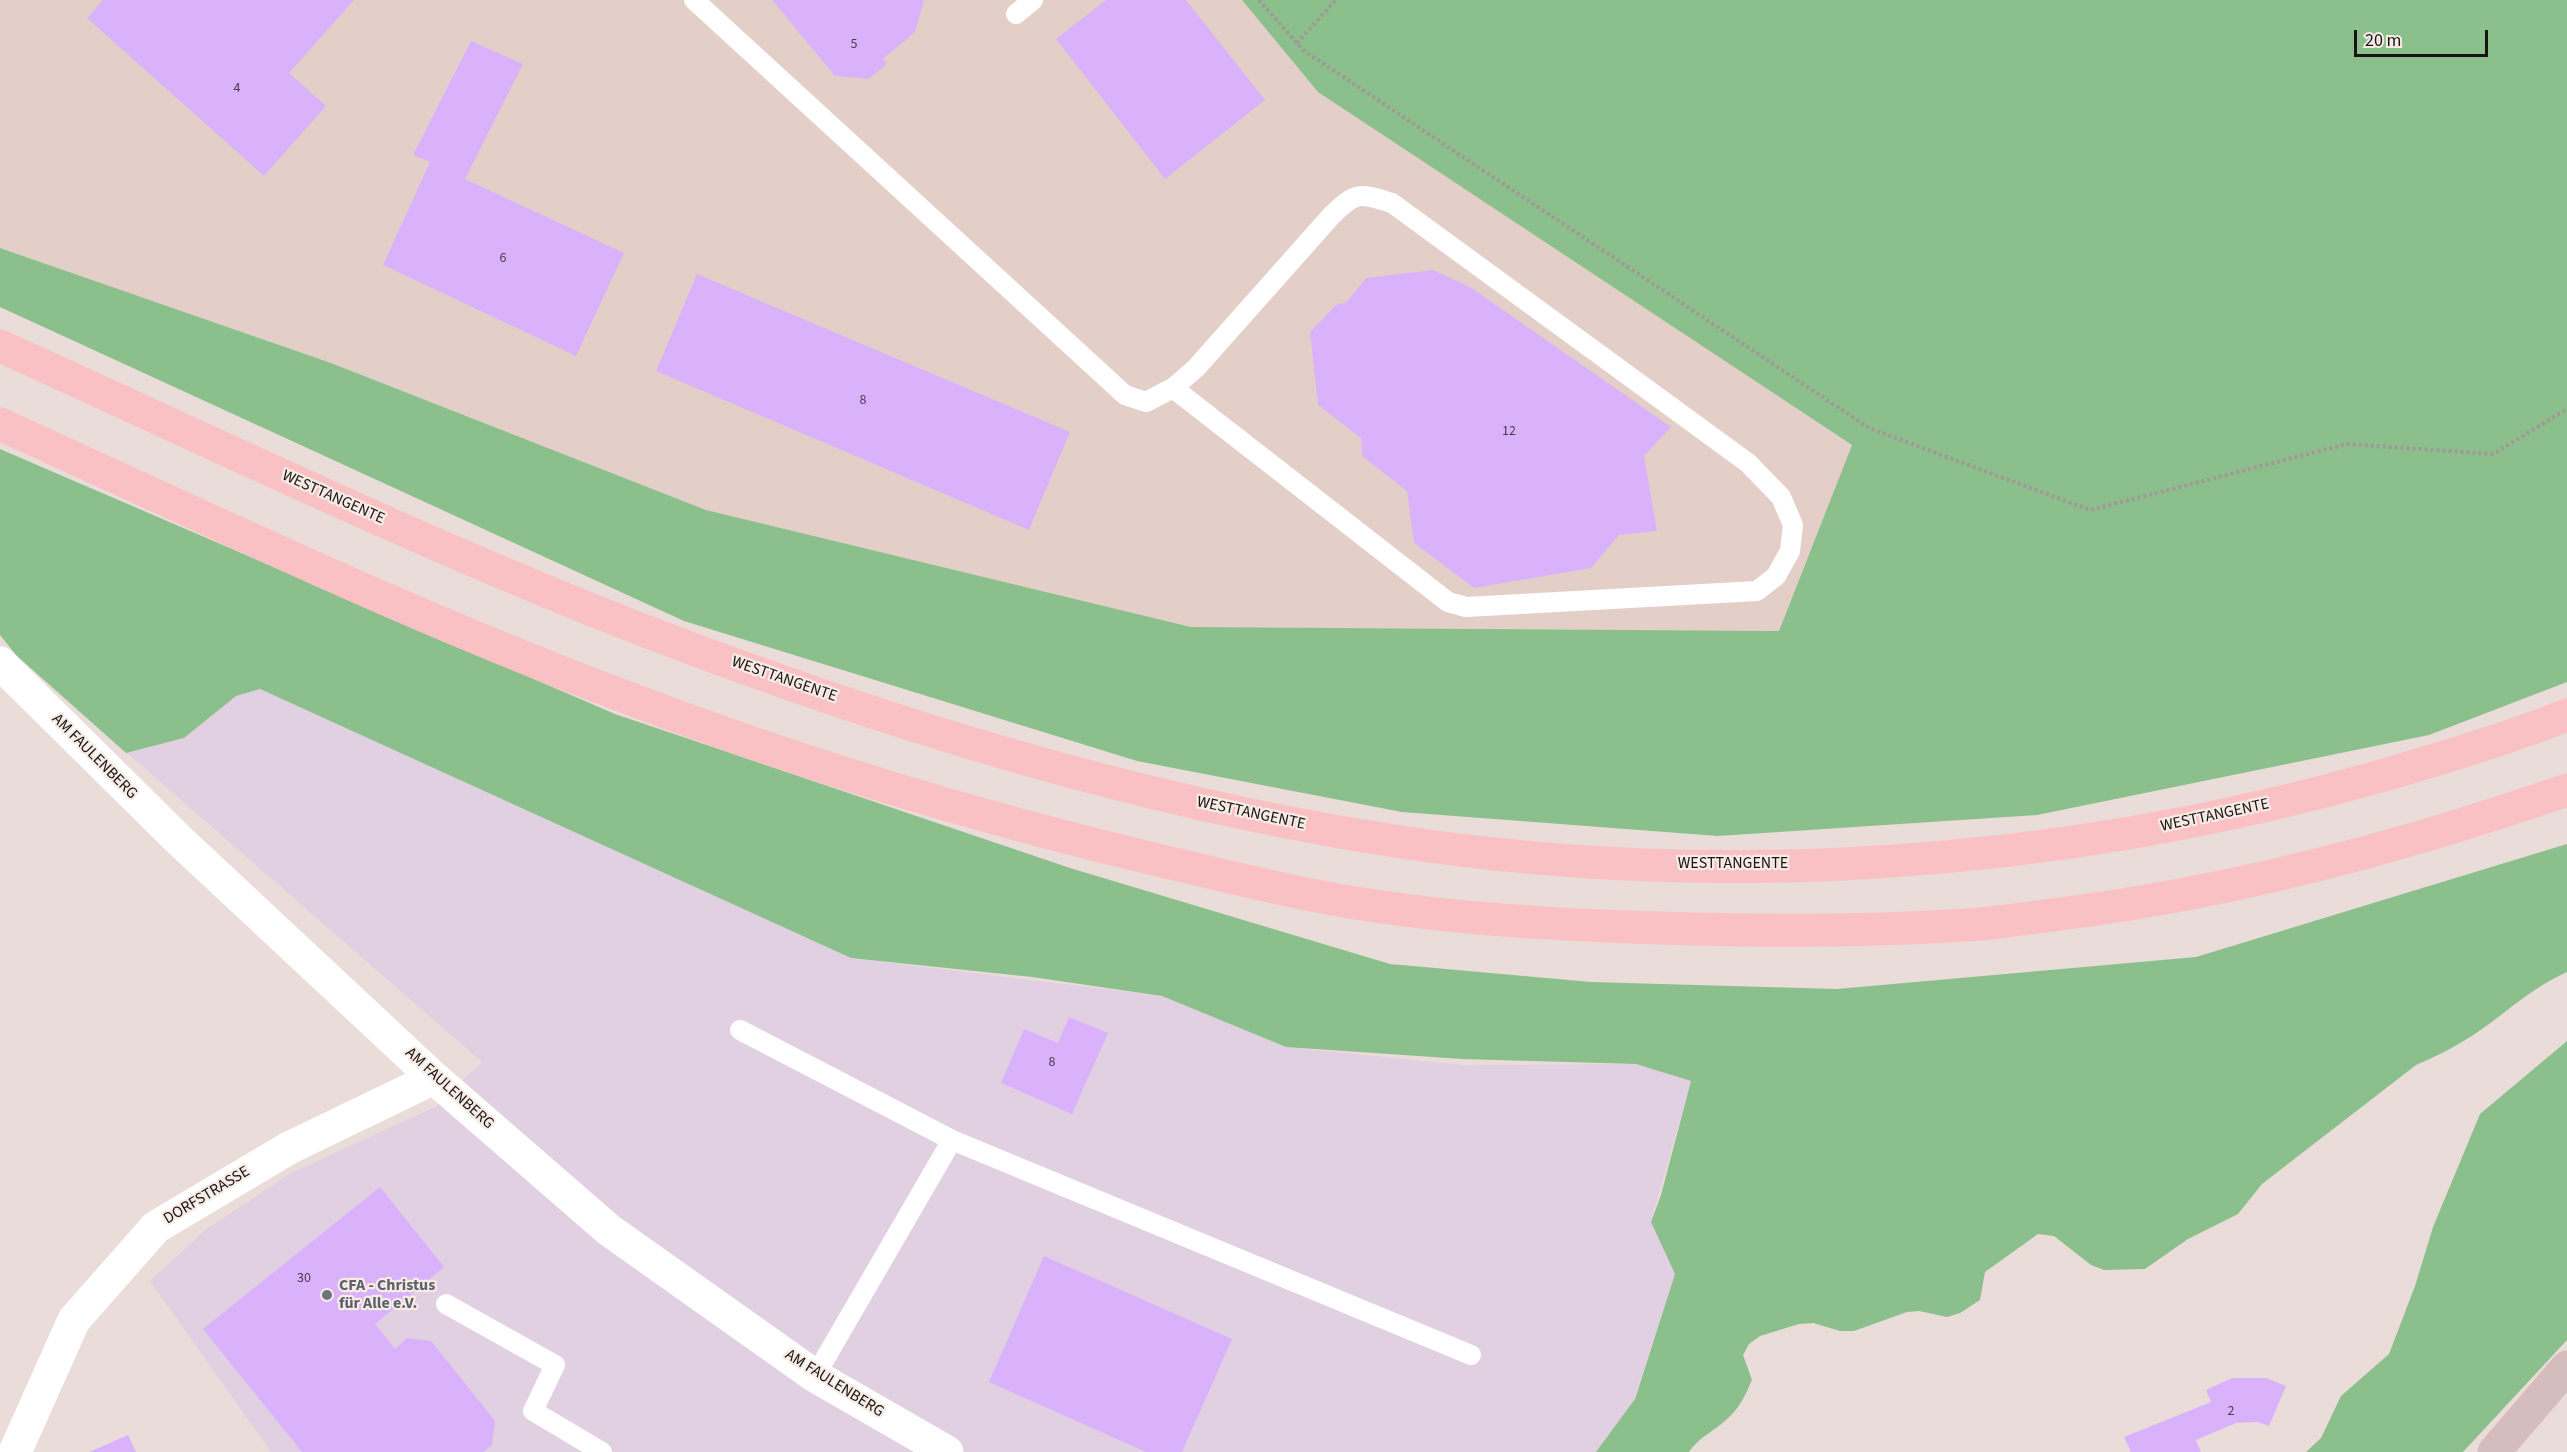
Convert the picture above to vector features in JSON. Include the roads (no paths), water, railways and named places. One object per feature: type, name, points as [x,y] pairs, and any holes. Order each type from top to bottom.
[{"type":"main road","name":"WESTTANGENTE","points":[[0,346],[524,582],[643,630],[763,674],[991,748],[1124,785],[1244,814],[1366,837],[1501,854],[1613,863],[1737,866],[1862,862],[1986,853],[2102,838],[2216,817],[2319,793],[2443,758],[2567,715]]},
{"type":"main road","points":[[0,424],[375,595],[614,693],[735,737],[856,777],[1091,844],[1352,902],[1478,917],[1605,927],[1847,930],[1985,923],[2109,908],[2232,886],[2353,857],[2473,822],[2567,790]]},
{"type":"main road","points":[[2494,1452],[2567,1367]]},
{"type":"street","name":"AM FAULENBERG","points":[[0,663],[178,839],[434,1078],[609,1230],[815,1376],[947,1452]]},
{"type":"street","name":"DORFSTRASSE","points":[[15,1452],[74,1320],[156,1227],[289,1148],[434,1078]]},
{"type":"lane","points":[[694,0],[1125,395],[1146,402],[1173,388],[1196,368],[1332,215],[1350,198],[1366,195],[1392,203],[1748,463],[1781,497],[1793,525],[1790,551],[1776,576],[1757,591],[1466,607],[1448,602],[1173,388]]},
{"type":"lane","points":[[1016,14],[1033,0]]},
{"type":"lane","points":[[740,1030],[952,1140],[1471,1354]]},
{"type":"lane","points":[[815,1376],[952,1140]]},
{"type":"lane","points":[[446,1304],[555,1365],[533,1411],[602,1452]]},
{"type":"place","name":"CFA - Christus für Alle e.V.","points":[[327,1295]]}]
